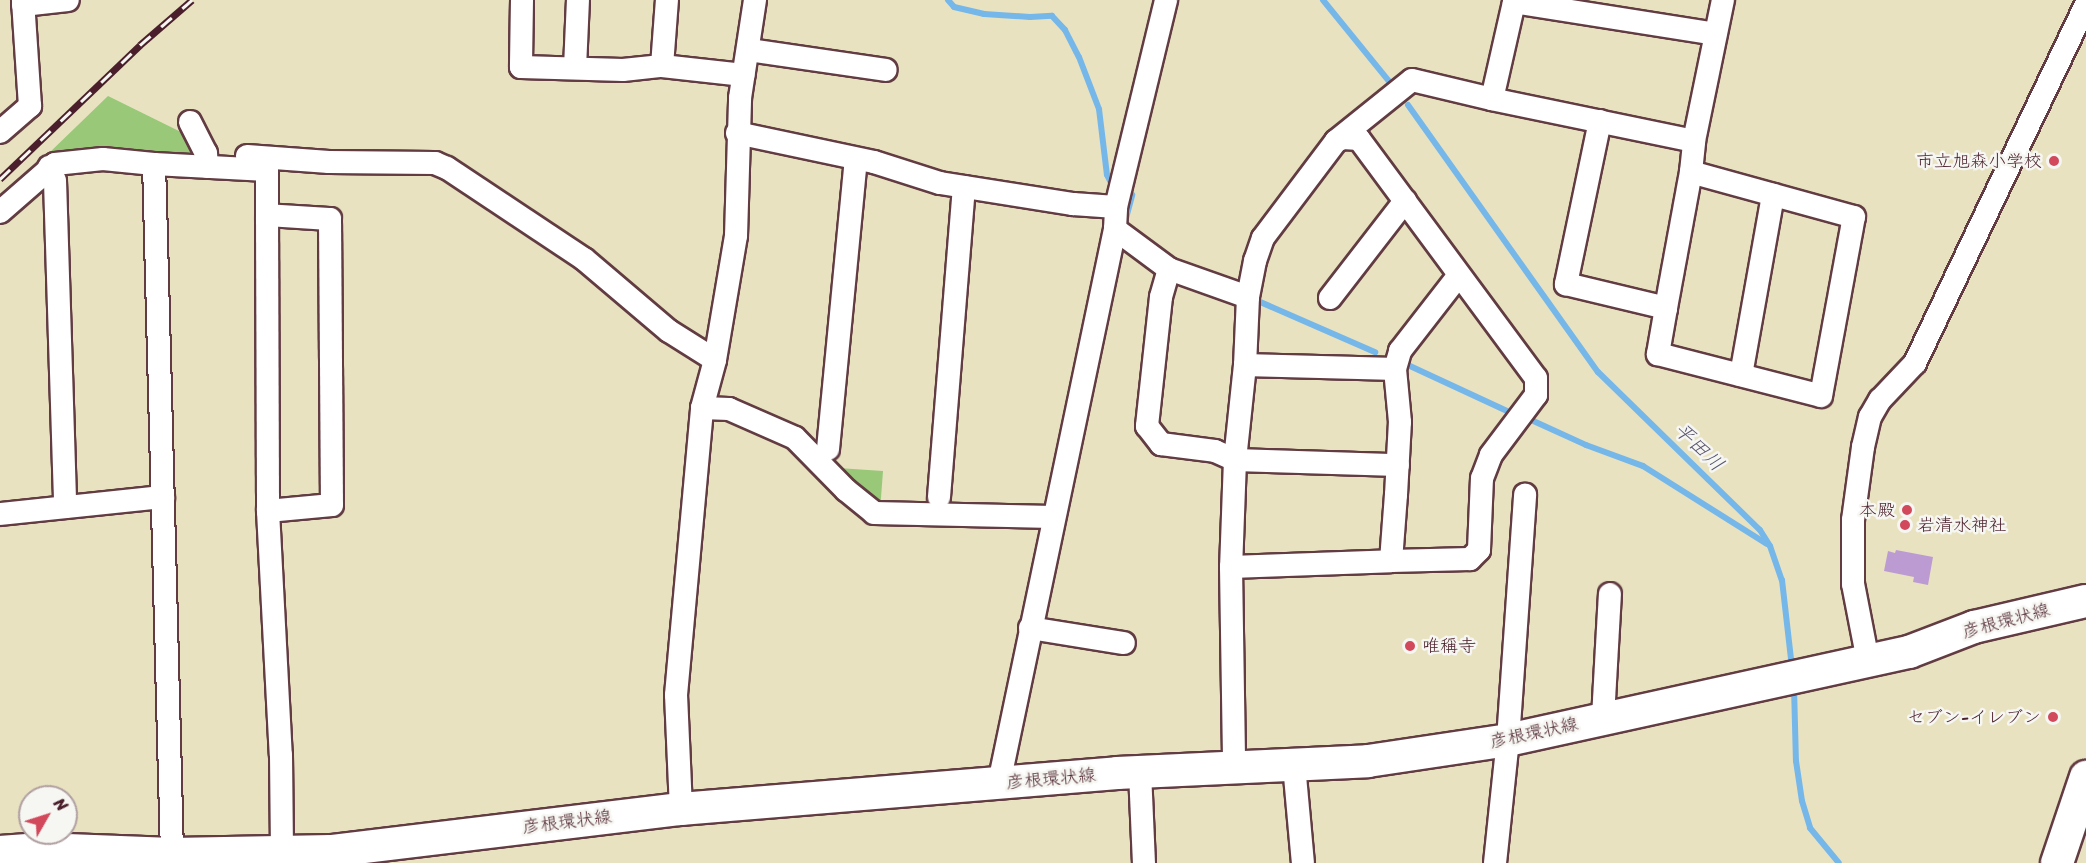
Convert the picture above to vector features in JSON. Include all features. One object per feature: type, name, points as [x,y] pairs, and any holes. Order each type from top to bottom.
[{"type":"main road","name":"彦根環状線","points":[[0,852],[41,849],[172,854],[282,853],[348,856],[578,819],[681,809],[1140,772],[1368,761],[1508,740],[1909,652],[1974,627],[2086,601]]},
{"type":"main road","points":[[2057,863],[2086,777]]},
{"type":"street","points":[[0,132],[30,106],[23,3],[68,0]]},
{"type":"street","points":[[522,0],[521,67],[623,70],[662,66],[744,75]]},
{"type":"street","points":[[575,68],[578,0]]},
{"type":"street","points":[[662,66],[667,0]]},
{"type":"street","points":[[681,809],[676,694],[702,408],[716,360],[736,236],[737,133],[755,0]]},
{"type":"street","points":[[999,783],[1116,218],[1166,0]]},
{"type":"street","points":[[1691,172],[1854,217],[1821,396],[1658,354],[1691,172],[1694,141],[1723,0]]},
{"type":"street","points":[[1492,99],[1514,1],[1627,10],[1715,34]]},
{"type":"street","points":[[1868,661],[1853,584],[1853,520],[1863,447],[1870,417],[1880,400],[1915,363],[2086,5]]},
{"type":"street","points":[[749,50],[886,70]]},
{"type":"street","points":[[1234,767],[1231,567],[1235,460],[1245,365],[1248,297],[1255,261],[1263,238],[1336,141],[1412,80],[1694,141]]},
{"type":"street","points":[[1600,121],[1566,284],[1666,308]]},
{"type":"street","points":[[190,122],[206,160]]},
{"type":"street","points":[[737,133],[856,159],[940,183],[1073,204],[1116,218],[1169,269],[1248,297]]},
{"type":"street","points":[[1231,567],[1470,559],[1479,550],[1482,478],[1491,455],[1536,395],[1536,378],[1363,142],[1352,138],[1336,141]]},
{"type":"street","points":[[0,212],[49,167],[103,159],[154,164],[206,160],[435,163],[477,186],[584,259],[669,331],[716,360]]},
{"type":"street","points":[[828,449],[856,159]]},
{"type":"street","points":[[206,160],[267,170],[268,511],[280,755],[282,853]]},
{"type":"street","points":[[154,164],[172,854]]},
{"type":"street","points":[[49,167],[55,181],[65,507]]},
{"type":"street","points":[[939,497],[964,187]]},
{"type":"street","points":[[1741,375],[1773,195]]},
{"type":"street","points":[[1330,298],[1405,201]]},
{"type":"street","points":[[267,215],[330,219],[332,481],[332,505],[268,511]]},
{"type":"street","points":[[1169,269],[1161,297],[1147,426],[1161,444],[1215,451],[1235,460],[1398,465]]},
{"type":"street","points":[[1391,561],[1400,422],[1395,369],[1400,351],[1459,275]]},
{"type":"street","points":[[1245,365],[1395,369]]},
{"type":"street","points":[[702,408],[729,409],[795,438],[846,490],[874,513],[1053,517]]},
{"type":"street","points":[[1495,863],[1508,740],[1525,495]]},
{"type":"street","points":[[0,514],[163,497]]},
{"type":"street","points":[[1603,718],[1610,594]]},
{"type":"street","points":[[1030,628],[1124,643]]},
{"type":"street","points":[[1294,765],[1304,863]]},
{"type":"street","points":[[1140,772],[1144,863]]},
{"type":"green space","points":[[108,96],[185,134],[196,159],[103,150],[47,155]]},
{"type":"green space","points":[[838,468],[883,471],[880,511]]},
{"type":"building","points":[[1896,550],[1933,557],[1928,585],[1913,582],[1914,577],[1884,571],[1888,551],[1895,553]]},
{"type":"waterway","points":[[948,0],[954,7],[984,14],[1052,16],[1065,30],[1079,57],[1099,109],[1107,175],[1114,189]]},
{"type":"waterway","name":"平田川","points":[[1323,0],[1392,85]]},
{"type":"waterway","name":"平田川","points":[[1408,105],[1598,372],[1760,530],[1770,546],[1782,580],[1792,668]]},
{"type":"waterway","points":[[1125,222],[1132,195],[1129,194]]},
{"type":"waterway","points":[[1258,301],[1375,352]]},
{"type":"waterway","points":[[1410,366],[1507,411]]},
{"type":"waterway","points":[[1529,419],[1586,445],[1643,466],[1767,544]]},
{"type":"waterway","name":"平田川","points":[[1794,687],[1796,761],[1802,801],[1810,828],[1839,863]]},
{"type":"railway","points":[[0,179],[140,45],[192,0]]},
{"type":"place","name":"市立旭森小学校","points":[[2054,161]]},
{"type":"place","name":"本殿","points":[[1907,510]]},
{"type":"place","name":"岩清水神社","points":[[1905,525]]},
{"type":"place","name":"唯稱寺","points":[[1410,646]]},
{"type":"place","name":"セブン-イレブン","points":[[2053,717]]}]
